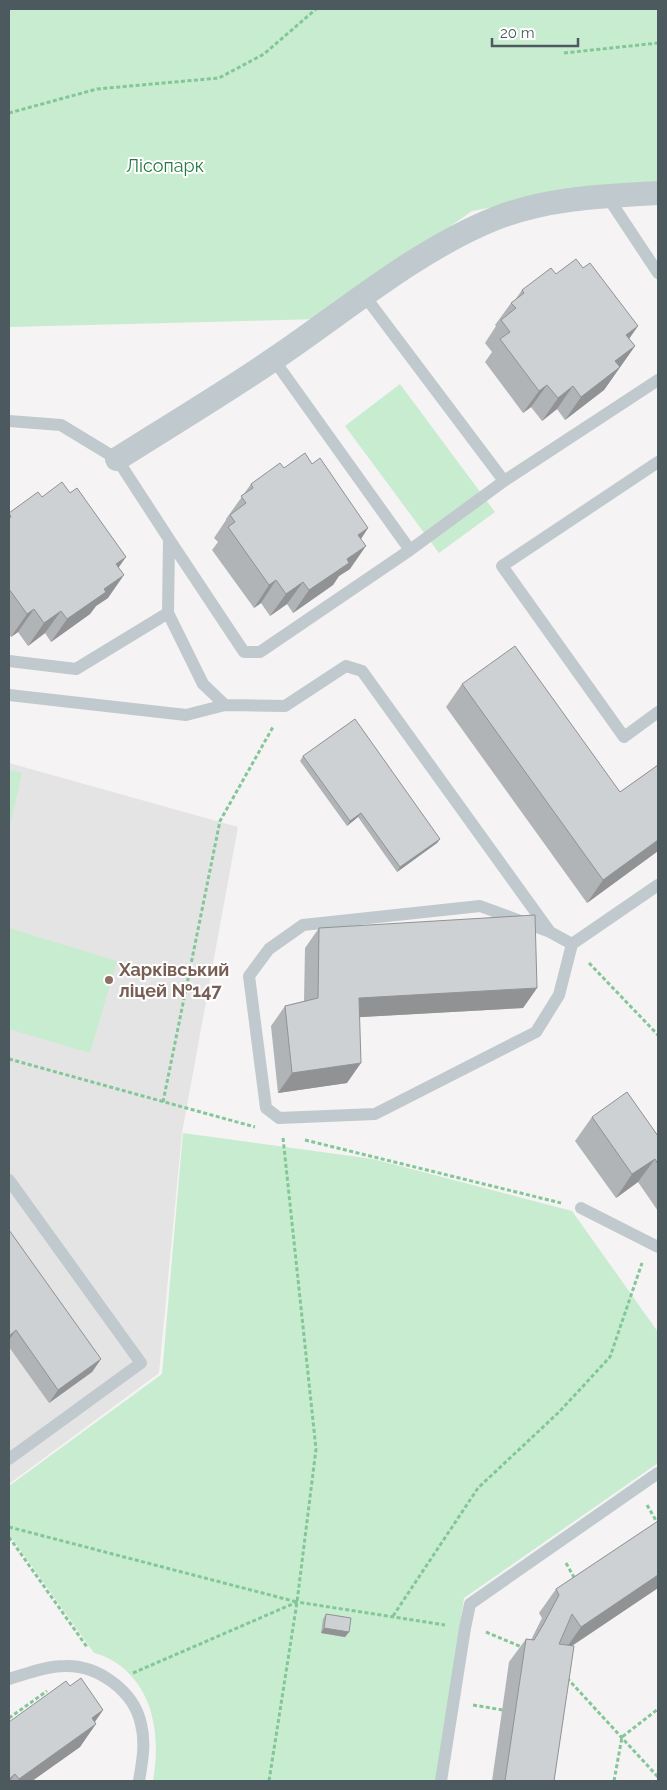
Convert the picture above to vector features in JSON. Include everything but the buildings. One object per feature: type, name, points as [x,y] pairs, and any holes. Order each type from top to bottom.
[{"type":"street","points":[[117,459],[274,360],[364,295],[449,240],[495,219],[544,203],[658,193]]},
{"type":"lane","points":[[607,196],[658,274]]},
{"type":"lane","points":[[364,295],[504,482]]},
{"type":"lane","points":[[274,360],[410,550]]},
{"type":"lane","points":[[9,421],[61,425],[117,459],[244,652],[260,652],[410,550],[504,482],[658,380]]},
{"type":"lane","points":[[658,462],[502,566],[624,737],[658,712]]},
{"type":"lane","points":[[169,539],[168,613],[203,684],[225,705]]},
{"type":"lane","points":[[9,662],[76,669],[168,613]]},
{"type":"lane","points":[[9,695],[186,714],[225,705],[284,706],[346,666],[362,671],[550,932]]},
{"type":"lane","points":[[572,944],[550,932],[480,906],[303,925],[269,949],[250,976],[266,1108],[279,1118],[375,1114],[536,1032],[559,995],[572,944],[658,885]]},
{"type":"lane","points":[[9,1180],[142,1363],[9,1460]]},
{"type":"lane","points":[[581,1208],[654,1245]]},
{"type":"lane","points":[[441,1781],[470,1604],[658,1473]]},
{"type":"lane","points":[[9,1678],[51,1667],[74,1666],[95,1672],[112,1682],[138,1712],[144,1749],[139,1781]]},
{"type":"path","points":[[9,113],[97,89],[219,78],[264,54],[316,9]]},
{"type":"path","points":[[564,53],[658,43]]},
{"type":"path","points":[[164,1102],[220,821],[284,706]]},
{"type":"path","points":[[572,944],[658,1035]]},
{"type":"path","points":[[9,1059],[264,1129]]},
{"type":"path","points":[[269,1781],[297,1602],[316,1449],[283,1134]]},
{"type":"path","points":[[302,1139],[581,1208]]},
{"type":"path","points":[[393,1616],[478,1488],[559,1412],[610,1357],[654,1245]]},
{"type":"path","points":[[644,1502],[658,1524]]},
{"type":"path","points":[[9,1527],[297,1602],[465,1628]]},
{"type":"path","points":[[9,1537],[112,1682],[297,1602]]},
{"type":"path","points":[[562,1557],[580,1586]]},
{"type":"path","points":[[481,1631],[526,1649]]},
{"type":"path","points":[[561,1672],[658,1777]]},
{"type":"path","points":[[9,1718],[50,1688]]},
{"type":"path","points":[[469,1705],[502,1710]]},
{"type":"path","points":[[614,1781],[622,1737],[658,1709]]},
{"type":"shaded area","name":"Харківський ліцей №147","points":[[9,763],[238,827],[182,1133],[159,1373],[9,1484]]},
{"type":"green space","name":"Лісопарк","points":[[9,9],[658,9],[658,187],[542,198],[472,211],[319,319],[9,327]]},
{"type":"green space","points":[[400,384],[495,512],[439,553],[345,426]]},
{"type":"green space","points":[[9,770],[22,773],[9,830]]},
{"type":"green space","points":[[9,928],[117,961],[90,1053],[9,1029]]},
{"type":"green space","points":[[183,1133],[373,1159],[572,1211],[658,1332],[658,1463],[464,1598],[436,1781],[153,1781],[156,1750],[155,1735],[149,1705],[142,1691],[122,1667],[109,1658],[94,1653],[9,1534],[9,1486],[162,1374]]},
{"type":"place","name":"Харківський ліцей №147","points":[[109,980]]}]
